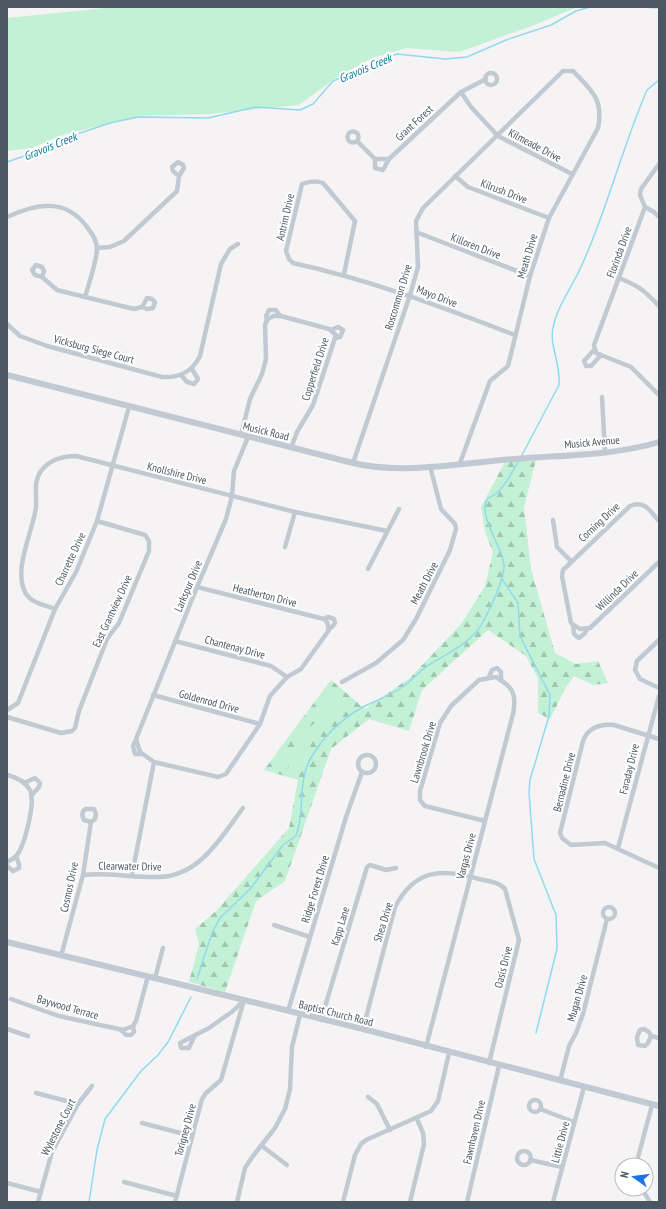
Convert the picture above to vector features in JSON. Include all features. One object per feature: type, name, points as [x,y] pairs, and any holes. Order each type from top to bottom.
[{"type":"street","name":"Roscommon Drive","points":[[353,463],[410,296],[418,267],[416,221],[423,208],[563,71]]},
{"type":"street","name":"Meath Drive","points":[[460,464],[490,381],[508,366],[530,276],[549,218],[598,128],[601,111],[595,95],[573,72],[563,71]]},
{"type":"street","name":"Grant Forest","points":[[375,159],[375,168],[382,170],[386,167],[389,159],[461,92],[486,79]]},
{"type":"street","name":"Kilmeade Drive","points":[[461,92],[471,107],[498,136],[572,174]]},
{"type":"street","points":[[356,141],[375,159],[389,159]]},
{"type":"street","points":[[659,164],[641,189],[640,195],[645,207],[659,217]]},
{"type":"street","points":[[97,248],[110,247],[124,241],[177,191],[179,176]]},
{"type":"street","name":"Kilrush Drive","points":[[455,176],[468,187],[549,218]]},
{"type":"street","name":"Antrim Drive","points":[[286,254],[302,184],[309,181],[318,181],[323,183],[355,221],[344,274]]},
{"type":"street","points":[[7,217],[28,208],[47,205],[61,208],[73,213],[84,222],[94,236],[97,248],[85,297]]},
{"type":"street","name":"Florinda Drive","points":[[645,207],[594,345],[597,352],[631,367],[659,395]]},
{"type":"street","name":"Killoren Drive","points":[[416,232],[530,276]]},
{"type":"street","name":"Vicksburg Siege Court","points":[[7,324],[20,336],[47,346],[162,376],[181,375],[192,369],[200,356],[221,264],[230,249],[238,244]]},
{"type":"street","name":"Mayo Drive","points":[[286,254],[293,262],[344,274],[410,296],[515,335]]},
{"type":"street","points":[[42,277],[50,286],[57,290],[122,307],[134,309],[142,307]]},
{"type":"street","points":[[619,278],[635,284],[644,290],[659,306]]},
{"type":"street","points":[[241,435],[250,399],[262,374],[266,359],[265,325],[269,310],[276,310],[280,316]]},
{"type":"street","name":"Copperfield Drive","points":[[267,321],[273,316],[280,316],[331,330],[333,331],[335,338],[313,405],[297,432],[291,448]]},
{"type":"street","points":[[331,330],[338,327],[343,330],[340,337],[335,338]]},
{"type":"street","name":"Vicksburg Siege Court","points":[[181,375],[187,382],[194,384],[198,379],[192,369]]},
{"type":"street","name":"Musick Road","points":[[7,375],[291,448],[353,463],[384,468],[460,464],[525,458]]},
{"type":"street","points":[[602,397],[605,451]]},
{"type":"street","name":"Charrette Drive","points":[[7,710],[18,703],[55,608],[76,572],[96,521],[129,406]]},
{"type":"street","name":"Larkspur Drive","points":[[154,762],[142,754],[136,745],[136,741],[197,586],[226,519],[232,496],[234,471],[248,437]]},
{"type":"street","name":"Musick Avenue","points":[[525,458],[635,448],[659,442]]},
{"type":"street","name":"Knollshire Drive","points":[[55,608],[31,600],[25,590],[22,572],[24,552],[36,506],[35,488],[38,479],[42,471],[54,460],[65,456],[76,456],[295,512],[387,531]]},
{"type":"street","name":"Meath Drive","points":[[342,682],[376,664],[403,640],[416,619],[450,550],[456,529],[455,524],[441,509],[430,466]]},
{"type":"street","name":"Corning Drive","points":[[572,561],[630,506],[639,503],[644,505],[659,521]]},
{"type":"street","points":[[368,569],[399,509]]},
{"type":"street","points":[[286,547],[295,512]]},
{"type":"street","points":[[553,520],[557,547],[572,561],[563,570],[562,576],[571,623],[580,629],[587,629]]},
{"type":"street","name":"East Grantview Drive","points":[[7,717],[62,733],[72,731],[75,728],[79,711],[107,639],[119,623],[149,551],[149,541],[145,535],[96,521]]},
{"type":"street","name":"Willinda Drive","points":[[573,625],[574,634],[579,638],[585,634],[587,629],[590,628],[659,562]]},
{"type":"street","name":"Heatherton Drive","points":[[197,586],[326,620],[328,617],[334,619],[332,627],[328,628],[301,668],[287,677]]},
{"type":"street","points":[[659,640],[637,661],[635,670],[640,679],[659,688]]},
{"type":"street","name":"Chantenay Drive","points":[[175,641],[271,666],[287,677]]},
{"type":"street","name":"Lawnbrook Drive","points":[[489,678],[492,670],[497,668],[501,672],[501,680]]},
{"type":"street","points":[[132,875],[154,762],[218,777],[226,774],[260,724],[270,696],[287,677]]},
{"type":"street","name":"Lawnbrook Drive","points":[[485,821],[425,806],[420,800],[420,791],[440,723],[451,706],[479,680],[496,677]]},
{"type":"street","name":"Vargas Drive","points":[[426,1047],[516,701],[512,690],[496,677]]},
{"type":"street","name":"Goldenrod Drive","points":[[153,695],[260,724]]},
{"type":"street","name":"Faraday Drive","points":[[618,848],[659,696]]},
{"type":"street","name":"Bernadine Drive","points":[[618,848],[600,842],[570,845],[562,838],[560,833],[585,735],[594,727],[606,725],[647,736]]},
{"type":"street","points":[[647,736],[659,739]]},
{"type":"street","name":"Ridge Forest Drive","points":[[362,755],[372,755],[376,760],[376,767],[371,772],[362,772],[357,766],[358,760],[362,755]]},
{"type":"street","name":"Ridge Forest Drive","points":[[288,1011],[346,817],[362,772]]},
{"type":"street","points":[[7,775],[24,783],[30,790],[32,804],[21,848],[16,856],[7,862]]},
{"type":"street","points":[[24,783],[35,778],[40,783],[39,787],[31,796]]},
{"type":"street","name":"Clearwater Drive","points":[[83,875],[95,874],[159,877],[176,874],[192,867],[210,851],[243,808]]},
{"type":"street","name":"Cosmos Drive","points":[[61,956],[83,875],[91,822]]},
{"type":"street","points":[[618,848],[659,868]]},
{"type":"street","points":[[7,866],[13,871],[19,868],[16,856]]},
{"type":"street","name":"Kapp Lane","points":[[321,1020],[367,867],[370,865],[386,870],[396,868]]},
{"type":"street","name":"Shea Drive","points":[[363,1029],[395,907],[401,896],[411,884],[423,875],[443,872],[470,876]]},
{"type":"street","name":"Oasis Drive","points":[[470,876],[501,884],[505,889],[519,940],[489,1063]]},
{"type":"street","name":"Mugan Drive","points":[[560,1081],[569,1046],[576,1034],[584,1014],[607,919]]},
{"type":"street","points":[[274,925],[310,937]]},
{"type":"street","name":"Baptist Church Road","points":[[7,942],[300,1015],[363,1029],[499,1066],[659,1106]]},
{"type":"street","name":"Baywood Terrace","points":[[11,999],[58,1016],[121,1030],[133,1026],[163,948]]},
{"type":"street","points":[[194,1037],[223,1018],[244,1000]]},
{"type":"street","name":"Torigney Drive","points":[[176,1202],[202,1099],[206,1093],[221,1080],[244,1000]]},
{"type":"street","points":[[237,1202],[245,1168],[262,1146],[285,1109],[290,1089],[292,1047],[300,1015]]},
{"type":"street","points":[[7,1029],[28,1036]]},
{"type":"street","points":[[651,1036],[659,1038]]},
{"type":"street","points":[[344,1202],[358,1148],[366,1140],[417,1119],[431,1111],[438,1101],[450,1053]]},
{"type":"street","name":"Fawnhaven Drive","points":[[467,1202],[499,1066]]},
{"type":"street","name":"Wylestone Court","points":[[38,1202],[52,1152],[78,1104],[92,1086]]},
{"type":"street","name":"Littie Drive","points":[[553,1202],[584,1087]]},
{"type":"street","points":[[36,1093],[78,1104]]},
{"type":"street","points":[[368,1097],[377,1104],[390,1130]]},
{"type":"street","points":[[638,1157],[652,1105]]},
{"type":"street","points":[[540,1109],[574,1122]]},
{"type":"street","points":[[410,1202],[424,1144],[423,1133],[417,1119]]},
{"type":"street","points":[[142,1123],[192,1136]]},
{"type":"street","points":[[262,1146],[287,1165]]},
{"type":"street","points":[[530,1160],[562,1167]]},
{"type":"street","points":[[124,1182],[177,1196]]},
{"type":"street","points":[[7,1183],[41,1192]]},
{"type":"street","points":[[649,1201],[656,1202]]},
{"type":"green space","points":[[115,7],[577,7],[532,26],[459,52],[406,48],[372,58],[337,77],[299,105],[210,114],[138,116],[62,135],[32,148],[7,151],[7,18]]},
{"type":"green space","points":[[536,460],[524,507],[531,569],[555,653],[576,664],[598,661],[608,683],[593,685],[574,676],[566,687],[550,719],[538,713],[538,678],[526,656],[488,630],[422,690],[409,731],[369,719],[331,749],[285,881],[256,901],[225,992],[189,982],[199,944],[195,929],[216,911],[289,828],[298,780],[264,770],[273,758],[289,766],[290,777],[305,761],[317,732],[335,719],[341,711],[343,704],[325,688],[331,680],[365,709],[411,677],[462,623],[485,586],[493,552],[485,532],[481,507],[505,462]]},
{"type":"green space","points":[[325,688],[343,704],[341,711],[335,719],[314,736],[307,759],[290,777],[289,766],[273,758],[280,748],[289,752],[300,742],[299,733],[316,722],[319,696]]},
{"type":"green space","points":[[319,696],[316,722],[305,731],[299,733],[300,742],[297,751],[289,752],[280,748]]},
{"type":"waterway","name":"Gravois Creek","points":[[7,162],[33,153],[62,139],[110,123],[138,117],[208,118],[256,107],[300,110],[313,104],[333,81],[397,54],[445,59],[467,57],[506,40],[551,25],[576,11],[590,7]]},
{"type":"waterway","name":"Gravois Creek","points":[[641,7],[659,8]]},
{"type":"waterway","points":[[521,457],[559,385],[552,334],[555,320],[590,245],[647,90],[659,80]]},
{"type":"waterway","points":[[197,979],[212,933],[220,918],[251,888],[283,845],[296,836],[299,826],[304,776],[312,756],[322,742],[340,723],[361,708],[407,684],[427,666],[465,642],[483,622],[493,602],[504,571],[500,550],[486,516],[486,502],[500,490],[519,460]]},
{"type":"waterway","points":[[502,579],[518,603],[520,636],[550,695],[549,716],[530,780],[529,792],[534,859],[556,915],[557,949],[536,1033]]},
{"type":"waterway","points":[[89,1202],[97,1150],[105,1119],[141,1071],[158,1055],[168,1042],[191,997]]}]
